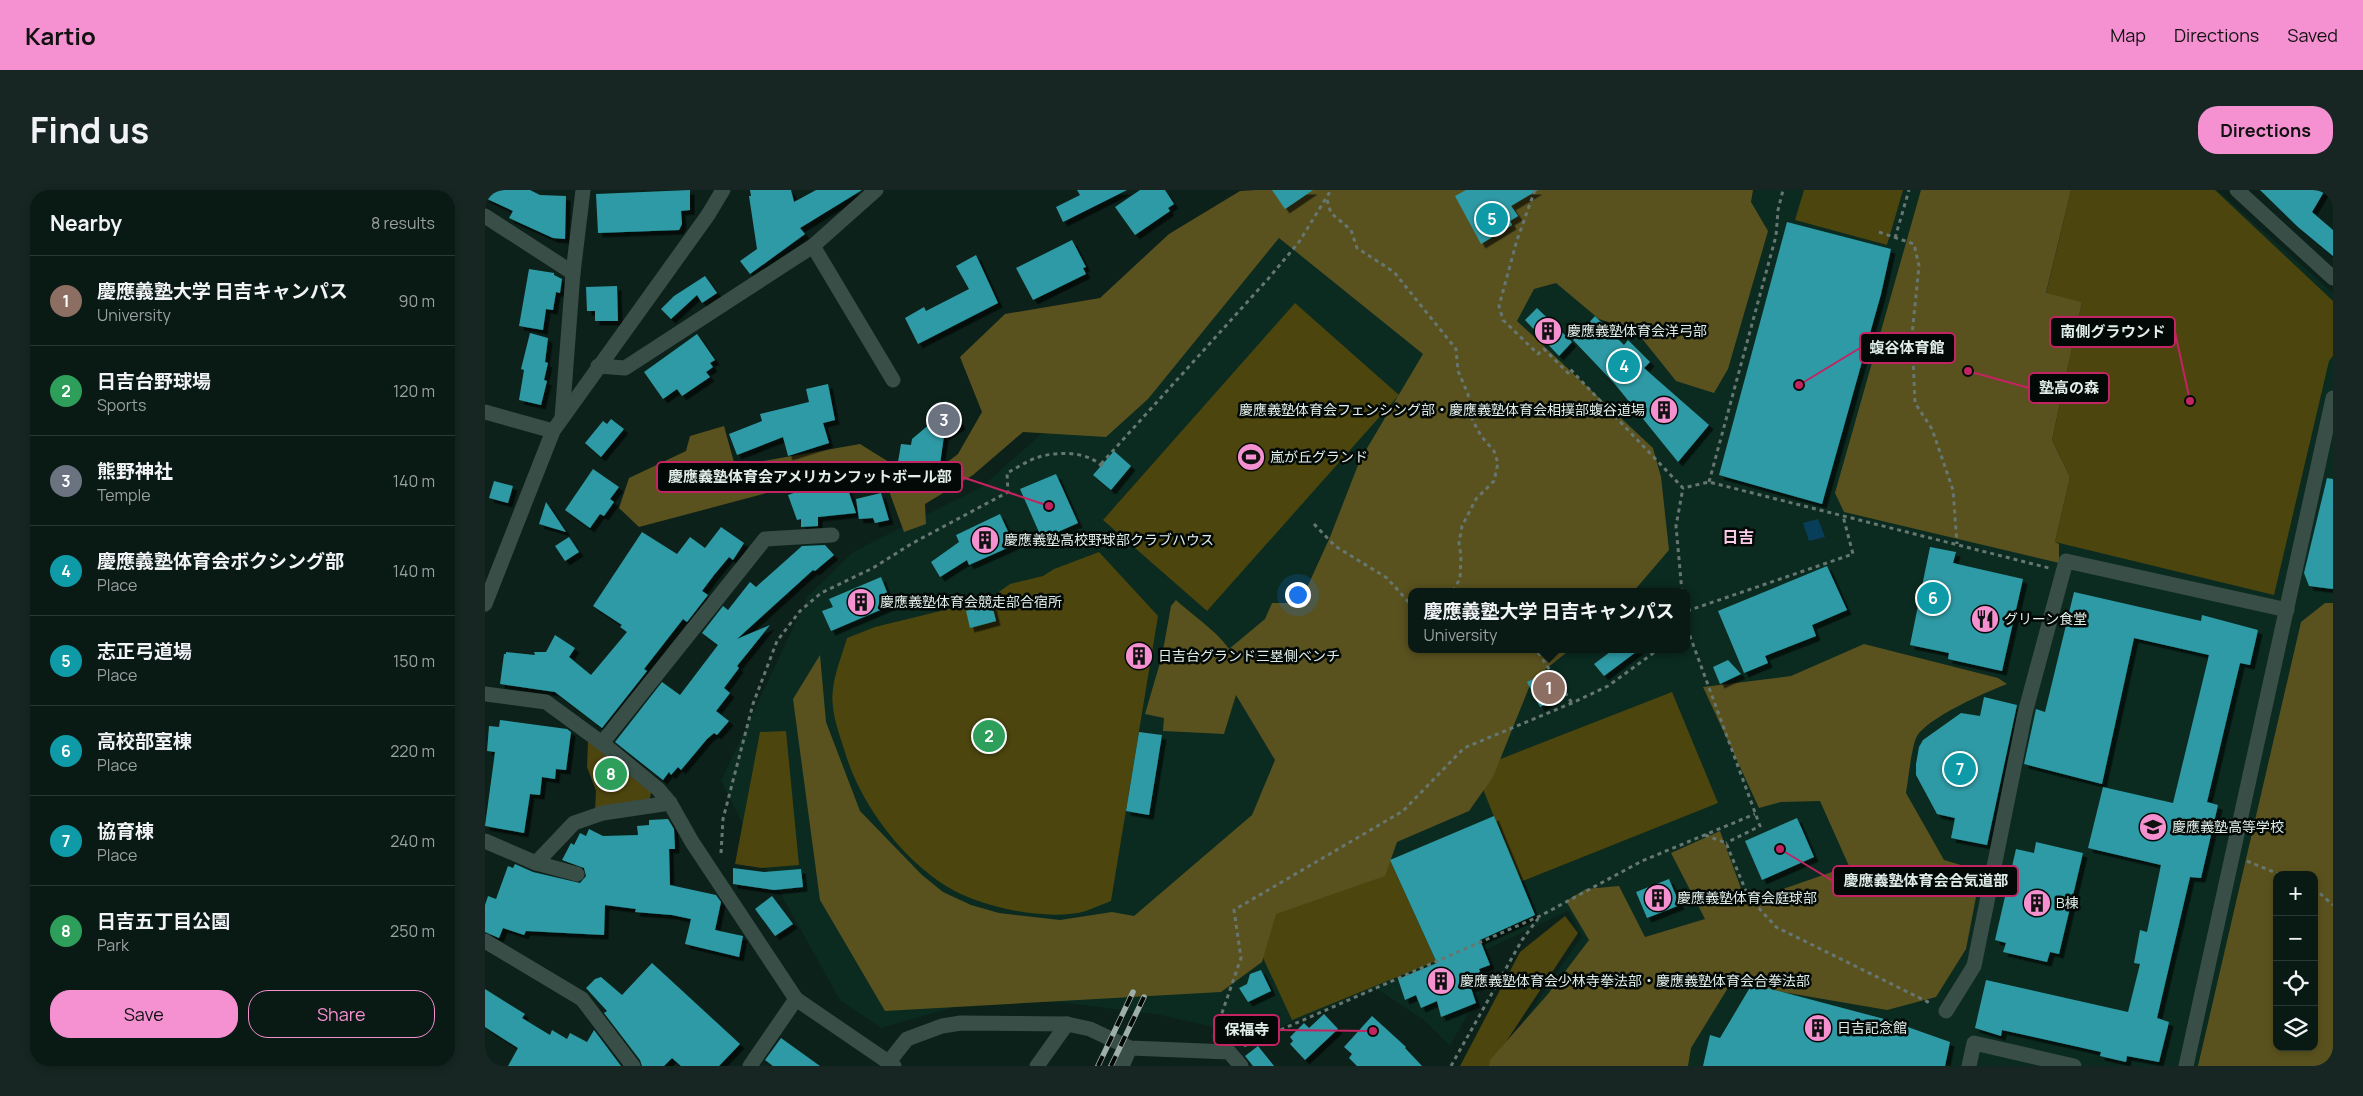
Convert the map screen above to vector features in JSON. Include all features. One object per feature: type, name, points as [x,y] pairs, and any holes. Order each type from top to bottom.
[{"type":"street","points":[[557,425],[583,190]]},
{"type":"street","points":[[485,604],[489,579],[557,425],[708,215],[723,190]]},
{"type":"street","points":[[598,366],[625,368],[813,246],[876,190]]},
{"type":"street","points":[[2237,190],[2325,264],[2333,278]]},
{"type":"street","points":[[485,216],[573,273]]},
{"type":"street","points":[[813,246],[893,380]]},
{"type":"street","points":[[2186,1066],[2333,398]]},
{"type":"street","points":[[485,412],[557,425]]},
{"type":"street","points":[[602,743],[765,539],[832,535]]},
{"type":"street","points":[[1946,1011],[1974,966],[2025,713],[2066,561],[2287,610]]},
{"type":"street","points":[[485,694],[545,702],[602,743],[658,789],[670,803],[691,842],[796,999],[891,1064],[907,1039],[942,1026],[961,1023],[1067,1024],[1090,1029],[1130,1048],[1229,1052],[1241,1066]]},
{"type":"street","points":[[536,863],[574,823],[603,813],[670,803]]},
{"type":"street","points":[[485,841],[536,863],[577,874]]},
{"type":"street","points":[[485,940],[582,1000],[633,1066]]},
{"type":"street","points":[[749,1066],[796,999]]},
{"type":"street","points":[[1037,1066],[1067,1024]]},
{"type":"street","points":[[1969,1066],[1974,1043],[2074,1066]]},
{"type":"street","points":[[1122,1066],[1130,1048]]},
{"type":"path","points":[[1101,464],[1268,279],[1299,242],[1327,200],[1331,190]]},
{"type":"path","points":[[1535,190],[1517,240],[1499,306],[1503,320],[1538,354],[1544,349],[1568,373],[1571,370],[1683,488]]},
{"type":"path","points":[[1709,482],[1776,236],[1778,210],[1783,190]]},
{"type":"path","points":[[1895,238],[1909,190]]},
{"type":"path","points":[[1327,200],[1331,213],[1351,230],[1357,248],[1394,272],[1456,349],[1458,371],[1467,394],[1471,417],[1481,436],[1493,451],[1497,464],[1494,481],[1476,499],[1462,526],[1459,543],[1461,556],[1460,579],[1454,588]]},
{"type":"path","points":[[1879,232],[1914,244],[1919,266],[1912,335],[1915,403],[1932,429],[1953,490],[1957,544]]},
{"type":"path","points":[[720,855],[723,819],[753,704],[777,640],[800,612],[821,593],[873,568],[911,544],[1008,492],[1007,473],[1039,457],[1078,455],[1092,457],[1104,469]]},
{"type":"path","points":[[1683,488],[1709,482],[2064,572]]},
{"type":"path","points":[[1682,588],[1677,526],[1683,488]]},
{"type":"path","points":[[1690,610],[1853,554],[1843,516]]},
{"type":"path","points":[[1314,524],[1335,546],[1387,578],[1408,602]]},
{"type":"path","points":[[1690,637],[1761,826],[1726,843]]},
{"type":"path","points":[[1538,653],[1573,703]]},
{"type":"path","points":[[1207,1052],[1241,958],[1234,910],[1403,811],[1464,748],[1573,703],[1608,686],[1653,653]]},
{"type":"path","points":[[1229,1052],[1377,989],[1540,916],[1642,861],[1755,814]]},
{"type":"path","points":[[1705,835],[1726,843],[1748,896],[1776,927],[1946,1011]]},
{"type":"path","points":[[2233,855],[2273,872]]},
{"type":"path","points":[[2318,892],[2333,905]]},
{"type":"path","points":[[1451,1066],[1522,940],[1540,916]]},
{"type":"shaded area","points":[[1272,190],[2217,190],[2333,293],[2333,1066],[1493,1066],[1582,936],[1568,911],[1481,952],[1489,976],[1450,1046],[1424,1020],[1377,989],[1282,1026],[1260,1029],[1219,1028],[1160,1015],[1068,1003],[982,999],[881,1028],[840,1000],[755,848],[721,781],[808,596],[853,552],[983,486],[1158,329]]},
{"type":"shaded area","points":[[1753,190],[1751,202],[1768,231],[1728,369],[1714,393],[1676,381],[1636,331],[1599,319],[1556,283],[1534,289],[1517,321],[1653,448],[1661,477],[1669,550],[1636,588],[1408,588],[1408,653],[1566,653],[1532,680],[1493,777],[1469,811],[1397,842],[1385,876],[1276,914],[1262,962],[1221,992],[885,1011],[820,900],[793,699],[820,655],[826,722],[860,811],[922,875],[943,892],[971,905],[999,913],[1060,920],[1112,912],[1134,916],[1252,815],[1275,760],[1236,695],[1224,734],[1163,731],[1164,718],[1145,714],[1162,656],[1171,606],[1176,600],[1212,630],[1229,649],[1265,619],[1272,603],[1300,603],[1330,537],[1360,460],[1423,354],[1279,238],[1148,399],[1106,437],[1023,432],[973,475],[925,504],[926,524],[904,532],[889,491],[846,472],[639,527],[619,508],[629,478],[686,451],[690,436],[724,426],[735,466],[860,444],[921,482],[958,454],[982,412],[960,357],[1005,314],[1100,298],[1169,234],[1240,191]]},
{"type":"shaded area","points":[[1804,190],[1903,190],[1887,245],[1795,220]]},
{"type":"shaded area","points":[[1921,190],[2071,190],[2046,293],[2082,302],[2052,440],[2070,477],[2055,542],[2059,544],[2059,563],[1844,512],[1835,493]]},
{"type":"shaded area","points":[[2071,190],[2215,190],[2333,301],[2333,356],[2329,361],[2274,595],[2055,542],[2070,477],[2052,440],[2082,302],[2046,294]]},
{"type":"shaded area","name":"嵐が丘グランド","points":[[1295,303],[1399,395],[1207,611],[1103,520]]},
{"type":"shaded area","points":[[1099,552],[1158,616],[1111,901],[1086,911],[1053,915],[1014,911],[960,894],[929,874],[897,844],[871,808],[851,769],[835,719],[832,697],[835,676],[847,638],[875,627],[973,603],[996,594],[1010,584],[1043,576],[1054,569]]},
{"type":"shaded area","points":[[2325,603],[2333,603],[2333,1066],[2198,1066],[2301,622]]},
{"type":"shaded area","points":[[1864,644],[1998,678],[2007,684],[1945,713],[1933,721],[1917,736],[1913,747],[1906,793],[1944,860],[1981,871],[1966,949],[1936,997],[1887,1010],[1731,983],[1691,1048],[1688,1066],[1489,1066],[1490,1060],[1548,994],[1589,940],[1566,901],[1586,889],[1619,886],[1645,937],[1705,919],[1671,853],[1720,831],[1746,902],[1849,866],[1820,801],[1781,802],[1759,808],[1703,687],[1791,676]]},
{"type":"shaded area","points":[[1672,692],[1718,803],[1520,882],[1475,769]]},
{"type":"shaded area","points":[[786,731],[799,865],[762,868],[735,864],[760,732]]},
{"type":"shaded area","points":[[588,741],[652,789],[649,802],[595,811],[596,791],[587,767]]},
{"type":"shaded area","points":[[1390,860],[1436,961],[1292,1020],[1243,915]]},
{"type":"shaded area","points":[[1565,916],[1578,933],[1490,1066],[1460,1066],[1520,952]]},
{"type":"water","points":[[1818,519],[1825,537],[1809,541],[1803,523]]},
{"type":"building","points":[[485,190],[530,190],[540,195],[566,196],[565,239],[553,238],[509,218],[513,211],[485,198]]},
{"type":"building","points":[[690,190],[690,210],[681,211],[682,224],[679,230],[598,233],[596,194]]},
{"type":"building","points":[[750,190],[791,190],[794,202],[816,190],[862,190],[800,228],[805,234],[750,274],[740,261],[757,249],[749,196],[751,196]]},
{"type":"building","points":[[1077,190],[1127,190],[1063,222],[1056,207],[1080,195]]},
{"type":"building","points":[[1140,190],[1165,190],[1174,204],[1168,208],[1170,211],[1135,235],[1115,207]]},
{"type":"building","points":[[1272,190],[1313,190],[1285,209]]},
{"type":"building","points":[[1466,190],[1538,190],[1511,206],[1518,216],[1510,221],[1512,225],[1481,244],[1455,196]]},
{"type":"building","points":[[2260,190],[2325,190],[2312,212],[2333,230],[2333,256],[2298,227]]},
{"type":"building","points":[[1787,222],[1891,249],[1881,294],[1822,504],[1719,475]]},
{"type":"building","points":[[1072,240],[1086,267],[1083,268],[1086,274],[1033,300],[1016,268]]},
{"type":"building","points":[[976,255],[998,303],[918,344],[905,318],[924,307],[926,311],[969,289],[956,266]]},
{"type":"building","points":[[529,269],[554,273],[554,275],[562,279],[560,293],[556,292],[553,310],[546,309],[543,330],[519,326]]},
{"type":"building","points":[[705,276],[717,293],[702,303],[697,295],[671,319],[661,309],[674,296]]},
{"type":"building","points":[[617,286],[618,321],[595,321],[595,311],[587,311],[586,287]]},
{"type":"building","name":"慶應義塾体育会洋弓部","points":[[1537,308],[1572,342],[1559,356],[1525,320]]},
{"type":"building","points":[[1595,316],[1624,345],[1628,340],[1650,362],[1644,368],[1709,425],[1678,462],[1614,383],[1573,340]]},
{"type":"building","points":[[530,333],[548,338],[545,362],[548,363],[544,380],[547,381],[541,405],[519,400],[524,370],[521,369]]},
{"type":"building","points":[[697,334],[715,360],[710,363],[713,367],[706,372],[710,377],[682,396],[677,389],[663,399],[644,372]]},
{"type":"building","points":[[828,384],[835,420],[823,423],[829,443],[788,456],[783,437],[737,455],[729,434],[762,421],[760,414],[809,402],[806,389]]},
{"type":"building","points":[[946,401],[949,407],[952,406],[961,425],[944,436],[940,464],[926,462],[925,466],[898,462],[901,444],[911,445],[912,439],[931,423],[927,416]]},
{"type":"building","points":[[611,419],[624,429],[601,457],[585,443],[603,421],[607,424]]},
{"type":"building","points":[[1114,451],[1131,466],[1111,490],[1093,475]]},
{"type":"building","points":[[593,469],[619,487],[610,499],[614,502],[604,516],[600,514],[590,528],[565,510]]},
{"type":"building","points":[[1056,474],[1078,523],[1042,539],[1020,489]]},
{"type":"building","points":[[2327,478],[2333,479],[2333,589],[2309,586],[2304,573]]},
{"type":"building","points":[[494,481],[513,486],[508,503],[489,498]]},
{"type":"building","points":[[845,481],[856,513],[818,517],[818,526],[801,527],[801,519],[797,520],[788,495],[825,482],[826,485]]},
{"type":"building","points":[[881,493],[889,520],[875,523],[873,518],[859,519],[856,499]]},
{"type":"building","points":[[546,502],[566,532],[539,524]]},
{"type":"building","name":"慶應義塾高校野球部クラブハウス","points":[[1000,514],[1014,545],[969,565],[967,560],[940,577],[931,562],[959,542],[956,535]]},
{"type":"building","points":[[721,527],[744,543],[733,560],[729,557],[714,575],[702,591],[708,595],[687,622],[683,619],[644,669],[647,671],[602,728],[555,692],[500,684],[504,654],[506,652],[535,655],[534,652],[546,652],[555,635],[575,648],[569,657],[591,675],[627,632],[620,627],[622,625],[593,606],[642,532],[677,554],[690,537],[705,548]]},
{"type":"building","points":[[569,537],[579,552],[565,561],[555,546]]},
{"type":"building","points":[[825,545],[834,555],[815,571],[813,570],[737,639],[770,625],[737,666],[739,668],[724,688],[730,693],[716,711],[729,721],[717,735],[714,733],[707,739],[681,770],[678,767],[671,775],[669,772],[663,780],[615,742],[662,682],[680,695],[718,645],[702,633],[723,606],[728,610],[750,582],[756,587],[802,546]]},
{"type":"building","points":[[1930,547],[1956,552],[1953,563],[2023,579],[2002,671],[1948,659],[1949,653],[1910,645]]},
{"type":"building","points":[[1827,566],[1847,610],[1812,625],[1816,636],[1765,656],[1768,663],[1744,673],[1718,611]]},
{"type":"building","name":"慶應義塾体育会競走部合宿所","points":[[881,577],[892,605],[831,631],[822,611],[833,607],[829,599]]},
{"type":"building","name":"慶應義塾高等学校","points":[[2074,592],[2201,621],[2202,615],[2258,630],[2250,665],[2240,663],[2207,802],[2218,805],[2201,878],[2190,877],[2157,1018],[2169,1022],[2159,1062],[2127,1056],[2126,1062],[2100,1056],[2101,1052],[2002,1030],[2001,1036],[1975,1028],[1986,980],[2128,1012],[2140,964],[2134,963],[2140,930],[2147,932],[2161,865],[2088,848],[2103,787],[2173,803],[2209,655],[2134,638],[2102,784],[2024,764],[2036,709],[2045,712]]},
{"type":"building","points":[[992,605],[996,621],[970,628],[966,611]]},
{"type":"building","points":[[1609,653],[1635,653],[1604,676],[1594,664]]},
{"type":"building","points":[[1728,660],[1741,674],[1720,684],[1713,667]]},
{"type":"building","points":[[1541,675],[1554,700],[1540,707],[1527,682]]},
{"type":"building","points":[[1984,697],[2017,705],[1987,845],[1951,838],[1955,818],[1937,814],[1916,775],[1919,747],[1923,740],[1961,713],[1980,716]]},
{"type":"building","points":[[500,720],[567,729],[571,732],[566,770],[556,769],[555,779],[542,777],[540,795],[530,794],[524,833],[485,826],[495,752],[487,751],[489,726],[499,727]]},
{"type":"building","points":[[1139,732],[1162,735],[1149,815],[1126,811]]},
{"type":"building","points":[[1494,816],[1535,915],[1480,940],[1490,965],[1479,969],[1485,983],[1471,988],[1476,1003],[1441,1017],[1437,1001],[1421,1008],[1416,995],[1405,1000],[1398,979],[1437,963],[1390,860]]},
{"type":"building","points":[[1797,818],[1814,857],[1762,880],[1745,841]]},
{"type":"building","points":[[668,819],[674,829],[675,849],[669,849],[670,885],[716,895],[721,902],[715,930],[743,936],[739,957],[685,944],[691,919],[672,915],[635,912],[636,909],[605,905],[604,935],[526,931],[524,935],[503,928],[499,938],[485,932],[485,905],[488,896],[496,899],[508,866],[513,868],[515,864],[533,872],[580,883],[586,876],[584,868],[562,860],[571,843],[574,845],[580,833],[586,836],[589,829],[603,836],[638,835],[637,826],[649,825],[649,820]]},
{"type":"building","name":"B棟","points":[[2036,842],[2083,853],[2059,954],[2050,952],[2047,962],[2003,952],[2006,943],[1995,940],[2016,849],[2034,853]]},
{"type":"building","points":[[733,868],[764,872],[801,869],[803,887],[774,890],[733,884]]},
{"type":"building","name":"慶應義塾体育会庭球部","points":[[1669,879],[1680,905],[1647,918],[1636,892]]},
{"type":"building","points":[[772,896],[793,924],[775,936],[755,909]]},
{"type":"building","points":[[652,963],[740,1044],[719,1066],[681,1066],[672,1058],[664,1066],[642,1066],[640,1060],[604,1013],[607,1011],[586,988],[595,979],[601,977],[622,995]]},
{"type":"building","points":[[1261,970],[1271,991],[1248,1002],[1239,988],[1247,984],[1250,974]]},
{"type":"building","name":"日吉記念館","points":[[1752,984],[1888,1020],[1950,1042],[1945,1066],[1703,1066],[1710,1035],[1720,1038]]},
{"type":"building","points":[[485,989],[525,1014],[522,1018],[550,1035],[552,1030],[567,1039],[570,1033],[587,1042],[594,1030],[621,1066],[508,1066],[518,1048],[485,1027]]},
{"type":"building","points":[[1324,1014],[1338,1029],[1305,1060],[1290,1044],[1293,1041],[1290,1037],[1304,1023],[1309,1028]]},
{"type":"building","points":[[1372,1016],[1406,1047],[1422,1066],[1357,1066],[1349,1058],[1352,1054],[1344,1047]]},
{"type":"building","points":[[781,1038],[820,1066],[773,1066],[765,1060]]},
{"type":"building","points":[[1258,1046],[1274,1066],[1253,1066],[1245,1056]]},
{"type":"railway","points":[[1098,1066],[1133,992]]},
{"type":"railway","points":[[1111,1066],[1144,997]]},
{"type":"place","name":"志正弓道場","points":[[1492,219]]},
{"type":"place","name":"慶應義塾体育会洋弓部","points":[[1548,331]]},
{"type":"place","name":"慶應義塾体育会ボクシング部","points":[[1624,366]]},
{"type":"place","name":"塾高の森","points":[[1968,371]]},
{"type":"place","name":"蝮谷体育館","points":[[1799,385]]},
{"type":"place","name":"南側グラウンド","points":[[2190,401]]},
{"type":"place","name":"慶應義塾体育会フェンシング部・慶應義塾体育会相撲部蝮谷道場","points":[[1664,410]]},
{"type":"place","name":"熊野神社","points":[[944,420]]},
{"type":"place","name":"嵐が丘グランド","points":[[1251,457]]},
{"type":"place","name":"慶應義塾体育会アメリカンフットボール部","points":[[1049,506]]},
{"type":"place","name":"慶應義塾高校野球部クラブハウス","points":[[985,540]]},
{"type":"place","name":"高校部室棟","points":[[1933,598]]},
{"type":"place","name":"慶應義塾体育会競走部合宿所","points":[[861,602]]},
{"type":"place","name":"グリーン食堂","points":[[1985,619]]},
{"type":"place","name":"日吉台グランド三塁側ベンチ","points":[[1139,656]]},
{"type":"place","name":"慶應義塾大学 日吉キャンパス","points":[[1549,688]]},
{"type":"place","name":"日吉台野球場","points":[[989,736]]},
{"type":"place","name":"協育棟","points":[[1960,769]]},
{"type":"place","name":"日吉五丁目公園","points":[[611,774]]},
{"type":"place","name":"慶應義塾高等学校","points":[[2153,827]]},
{"type":"place","name":"慶應義塾体育会合気道部","points":[[1780,849]]},
{"type":"place","name":"慶應義塾体育会庭球部","points":[[1658,898]]},
{"type":"place","name":"B棟","points":[[2037,903]]},
{"type":"place","name":"慶應義塾体育会少林寺拳法部・慶應義塾体育会合拳法部","points":[[1441,981]]},
{"type":"place","name":"日吉記念館","points":[[1818,1028]]},
{"type":"place","name":"保福寺","points":[[1373,1031]]},
{"type":"district","name":"日吉","points":[[1738,537]]}]
